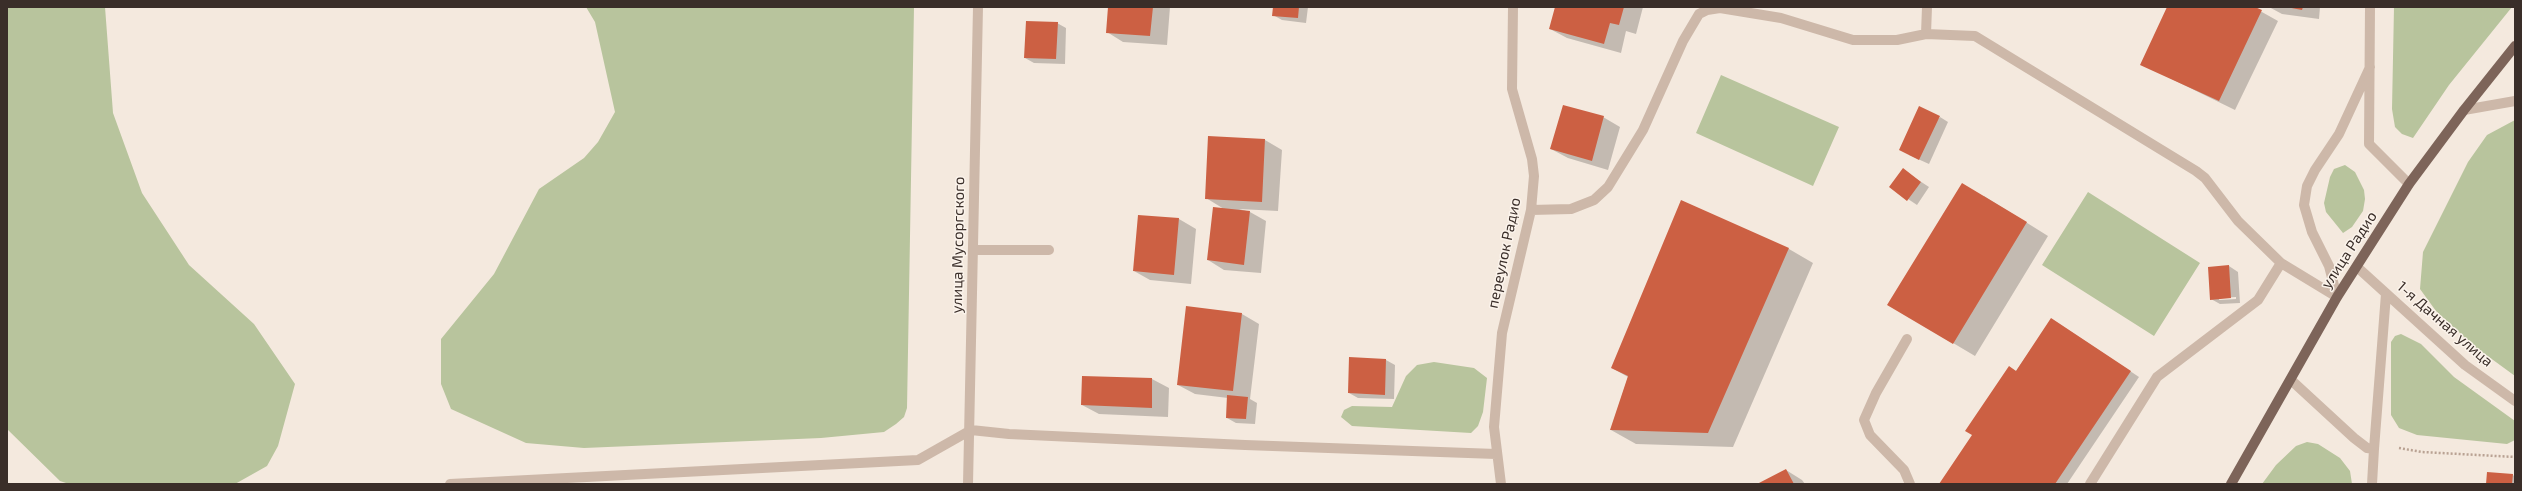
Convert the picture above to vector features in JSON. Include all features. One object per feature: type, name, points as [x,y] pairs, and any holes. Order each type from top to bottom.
[{"type":"main road","name":"улица Радио","points":[[2231,484],[2291,380],[2336,296],[2357,267],[2409,184],[2464,110],[2515,46]]},
{"type":"street","name":"улица Мусоргского","points":[[968,484],[971,430],[978,7]]},
{"type":"street","name":"переулок Радио","points":[[1501,484],[1496,454],[1494,427],[1502,333],[1531,210],[1534,176],[1532,159],[1512,89],[1512,7]]},
{"type":"street","points":[[1926,34],[1927,7]]},
{"type":"street","points":[[2370,7],[2368,144],[2409,184]]},
{"type":"street","points":[[1531,210],[1571,210],[1594,200],[1608,187],[1643,130],[1683,41],[1699,14],[1707,10],[1720,8],[1780,18],[1853,40],[1897,40],[1926,34],[1975,36],[2205,178],[2238,221],[2281,263],[2336,296]]},
{"type":"street","points":[[2336,296],[2329,266],[2312,232],[2304,205],[2307,186],[2314,170],[2339,134],[2370,67]]},
{"type":"street","points":[[2464,110],[2515,101]]},
{"type":"street","points":[[973,250],[1050,250]]},
{"type":"street","points":[[2090,484],[2157,377],[2258,300],[2281,263]]},
{"type":"street","name":"1-я Дачная улица","points":[[2357,267],[2465,365],[2515,401]]},
{"type":"street","points":[[2372,484],[2386,294]]},
{"type":"street","points":[[1907,339],[1876,394],[1864,420],[1870,435],[1904,470],[1910,484]]},
{"type":"street","points":[[2291,380],[2354,438],[2367,448],[2374,446]]},
{"type":"street","points":[[450,484],[918,460],[971,430],[1009,434],[1245,445],[1496,454]]},
{"type":"path","points":[[2374,446],[2422,452],[2515,457]]},
{"type":"green space","points":[[7,7],[105,7],[113,113],[142,193],[189,265],[254,324],[295,384],[278,446],[267,466],[235,484],[69,484],[60,481],[7,429]]},
{"type":"green space","points":[[586,7],[914,7],[907,408],[904,417],[896,424],[884,432],[821,438],[584,448],[526,443],[451,409],[441,384],[441,339],[494,274],[539,189],[584,158],[598,142],[615,112],[595,22]]},
{"type":"green space","points":[[2394,7],[2512,7],[2449,85],[2413,138],[2402,134],[2395,127],[2392,109]]},
{"type":"green space","points":[[1721,75],[1839,127],[1813,186],[1696,133]]},
{"type":"green space","points":[[2515,120],[2515,376],[2474,346],[2436,311],[2420,289],[2423,252],[2468,162],[2487,135]]},
{"type":"green space","points":[[2345,165],[2355,172],[2364,190],[2365,199],[2363,211],[2352,227],[2343,233],[2326,212],[2324,203],[2330,177],[2334,169]]},
{"type":"green space","points":[[2088,192],[2200,263],[2154,336],[2042,265]]},
{"type":"green space","points":[[2401,334],[2421,344],[2454,377],[2515,421],[2515,440],[2507,444],[2417,435],[2399,428],[2391,415],[2391,342],[2395,336]]},
{"type":"green space","points":[[1434,362],[1474,368],[1487,378],[1483,412],[1478,426],[1471,433],[1352,426],[1341,417],[1344,410],[1352,406],[1392,407],[1406,376],[1417,365]]},
{"type":"green space","points":[[2307,442],[2318,444],[2340,458],[2350,471],[2352,484],[2262,484],[2276,465],[2296,446]]},
{"type":"building","points":[[1108,7],[1153,7],[1150,36],[1106,33]]},
{"type":"building","points":[[1273,7],[1299,7],[1298,18],[1272,16]]},
{"type":"building","points":[[1555,7],[1624,7],[1619,25],[1610,23],[1604,44],[1549,29]]},
{"type":"building","points":[[2167,7],[2255,7],[2262,10],[2219,101],[2140,65]]},
{"type":"building","points":[[2286,7],[2303,7],[2302,10]]},
{"type":"building","points":[[1026,21],[1058,22],[1056,59],[1024,58]]},
{"type":"building","points":[[1563,105],[1604,116],[1592,161],[1550,149]]},
{"type":"building","points":[[1919,106],[1940,116],[1919,160],[1899,150]]},
{"type":"building","points":[[1208,136],[1265,139],[1262,202],[1205,199]]},
{"type":"building","points":[[1903,168],[1921,182],[1907,201],[1889,187]]},
{"type":"building","points":[[1962,183],[2027,222],[1953,344],[1887,305]]},
{"type":"building","points":[[1681,200],[1789,248],[1708,433],[1610,430],[1628,376],[1611,368]]},
{"type":"building","points":[[1213,207],[1250,211],[1244,265],[1207,260]]},
{"type":"building","points":[[1138,215],[1179,218],[1174,275],[1133,271]]},
{"type":"building","points":[[2229,265],[2231,298],[2210,300],[2208,267]]},
{"type":"building","points":[[1186,306],[1242,313],[1233,391],[1177,385]]},
{"type":"building","points":[[2051,318],[2131,371],[2055,484],[1939,484],[1972,435],[1965,431],[2009,366],[2016,371]]},
{"type":"building","points":[[1349,357],[1386,359],[1385,395],[1348,393]]},
{"type":"building","points":[[1082,376],[1152,378],[1152,408],[1081,405]]},
{"type":"building","points":[[1227,395],[1248,397],[1246,419],[1226,418]]},
{"type":"building","points":[[1786,469],[1794,484],[1757,484]]},
{"type":"building","points":[[2487,472],[2513,474],[2512,484],[2486,484]]}]
